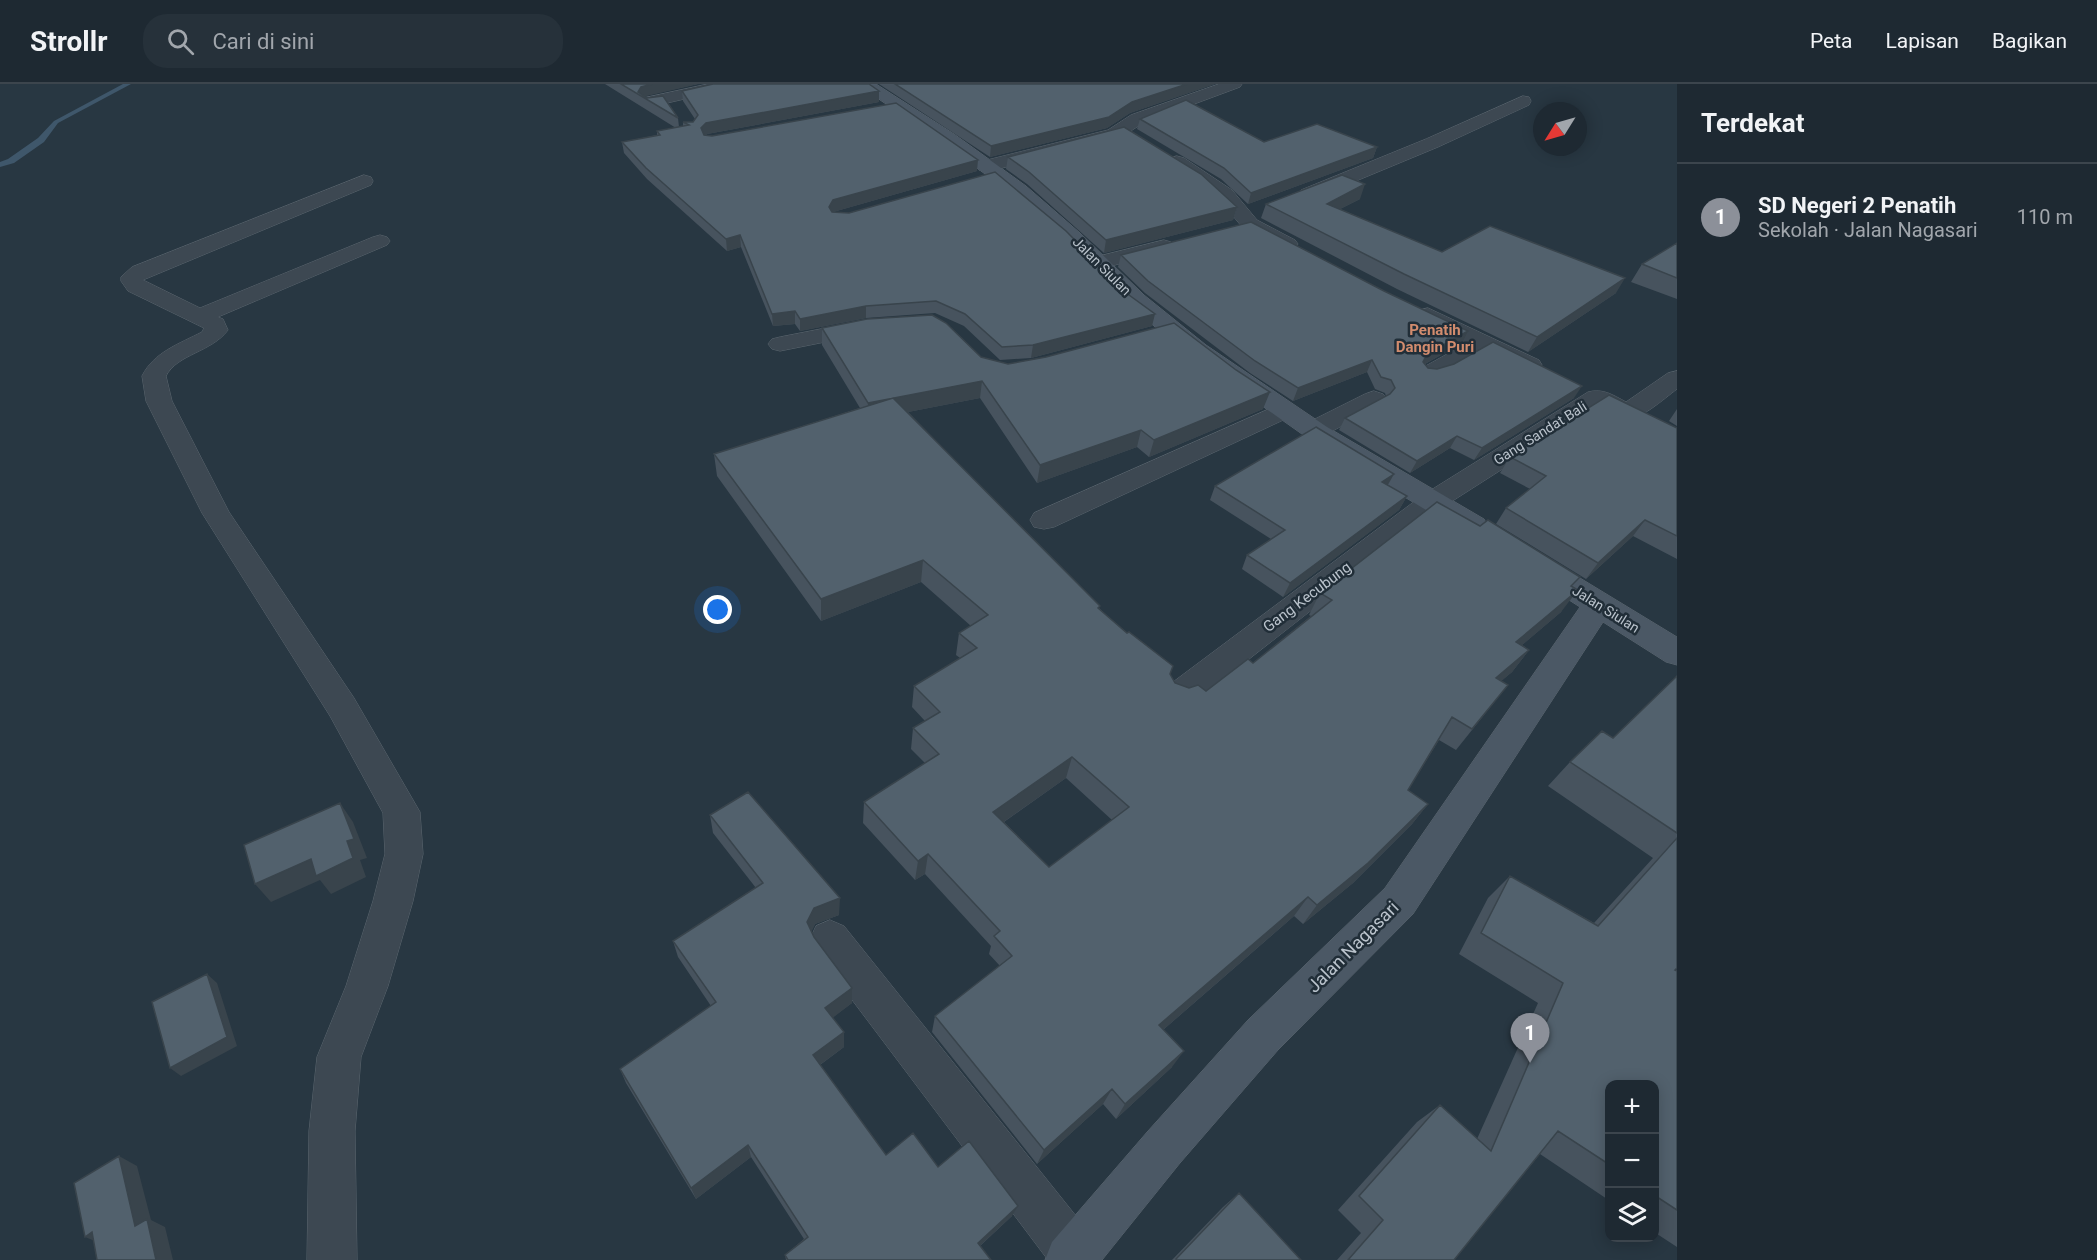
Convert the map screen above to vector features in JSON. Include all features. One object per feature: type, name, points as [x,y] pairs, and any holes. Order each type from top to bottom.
[{"type":"street","points":[[650,102],[730,84]]},
{"type":"street","name":"Jalan Siulan","points":[[865,84],[887,107],[1043,211],[1100,263],[1136,300],[1172,330],[1314,430],[1493,538]]},
{"type":"street","points":[[986,173],[1107,136],[1137,119],[1234,84]]},
{"type":"street","points":[[669,98],[681,116]]},
{"type":"street","points":[[1287,201],[1432,143],[1522,101]]},
{"type":"street","points":[[1121,129],[1141,141]]},
{"type":"street","points":[[1160,152],[1213,185],[1234,203],[1247,219],[1303,252]]},
{"type":"street","points":[[332,1260],[332,1131],[339,1057],[367,986],[393,901],[404,854],[401,812],[342,706],[216,513],[159,401],[154,375],[158,368],[166,360],[210,337],[216,330],[215,324],[136,286],[132,277],[364,181]]},
{"type":"street","points":[[1100,263],[1187,240]]},
{"type":"street","points":[[200,316],[380,241]]},
{"type":"street","points":[[1410,307],[1546,373]]},
{"type":"street","points":[[780,344],[890,325]]},
{"type":"street","points":[[1149,336],[1172,330]]},
{"type":"street","points":[[1431,372],[1485,343]]},
{"type":"street","name":"Gang Sandat Bali","points":[[1433,501],[1587,392],[1637,418],[1677,378]]},
{"type":"street","points":[[1314,430],[1374,399]]},
{"type":"street","points":[[1044,520],[1285,410]]},
{"type":"street","name":"Gang Kecubung","points":[[1181,694],[1433,501]]},
{"type":"street","name":"Jalan Siulan","points":[[1522,556],[1677,653]]},
{"type":"street","name":"Jalan Nagasari","points":[[1072,1257],[1263,1035],[1400,902],[1598,604]]},
{"type":"street","points":[[830,939],[1072,1257]]},
{"type":"building","points":[[621,84],[652,84],[641,87],[638,92],[647,98],[663,96],[678,118]]},
{"type":"building","points":[[713,84],[869,84],[879,91],[706,123],[701,128],[704,135],[712,136],[896,103],[978,160],[833,200],[829,207],[832,212],[849,213],[995,172],[1066,231],[1129,295],[1155,314],[1033,345],[1002,347],[965,314],[936,301],[866,306],[800,319],[795,311],[772,314],[740,235],[726,239],[646,168],[622,142],[660,135],[657,131],[689,125],[683,122],[693,122],[698,115],[682,91]]},
{"type":"building","points":[[895,84],[1187,84],[1132,102],[1109,117],[991,146]]},
{"type":"building","points":[[1186,100],[1264,142],[1317,124],[1377,147],[1251,193],[1224,168],[1140,119]]},
{"type":"building","points":[[1124,127],[1201,174],[1237,207],[1106,240],[1029,172],[1008,157]]},
{"type":"building","points":[[1342,175],[1365,184],[1327,204],[1442,252],[1490,226],[1625,278],[1537,337],[1404,274],[1266,204]]},
{"type":"building","points":[[1251,222],[1384,291],[1468,331],[1427,354],[1423,362],[1428,368],[1437,369],[1454,364],[1493,342],[1582,386],[1482,448],[1457,436],[1417,461],[1345,418],[1390,394],[1395,388],[1391,380],[1381,377],[1372,360],[1298,388],[1255,361],[1148,281],[1121,255]]},
{"type":"building","points":[[1677,243],[1677,278],[1642,264]]},
{"type":"building","points":[[932,315],[946,323],[981,357],[1008,364],[1046,357],[1174,323],[1236,370],[1270,392],[1154,440],[1141,430],[1040,465],[982,381],[868,403],[822,328],[867,319]]},
{"type":"building","points":[[1609,395],[1677,428],[1677,536],[1645,520],[1598,563],[1506,508],[1546,476],[1510,457]]},
{"type":"building","points":[[893,398],[1100,606],[1098,608],[1127,633],[1129,632],[1173,666],[1170,674],[1175,683],[1189,688],[1198,685],[1206,691],[1248,659],[1253,663],[1332,600],[1320,593],[1437,502],[1480,526],[1488,520],[1580,577],[1571,586],[1578,590],[1516,642],[1529,650],[1496,678],[1508,685],[1472,729],[1452,717],[1408,790],[1428,804],[1368,863],[1317,905],[1308,897],[1159,1025],[1184,1051],[1125,1104],[1112,1089],[1044,1150],[935,1016],[1012,956],[994,936],[1000,931],[928,854],[918,861],[864,802],[939,754],[913,728],[940,712],[914,686],[977,648],[959,633],[988,615],[923,560],[821,599],[714,454]],"holes":[[[1072,757],[1129,807],[1049,867],[993,812]]]},
{"type":"building","points":[[1316,427],[1394,474],[1382,482],[1407,496],[1290,583],[1247,555],[1285,530],[1215,486]]},
{"type":"building","points":[[1677,676],[1677,833],[1570,762],[1602,731],[1613,738]]},
{"type":"building","points":[[748,792],[840,898],[814,908],[807,922],[814,937],[852,988],[825,1008],[844,1032],[813,1055],[886,1155],[913,1133],[938,1167],[969,1141],[1018,1206],[978,1243],[991,1260],[788,1260],[785,1255],[808,1237],[748,1145],[691,1188],[620,1069],[716,1002],[673,941],[763,883],[710,815]]},
{"type":"building","points":[[340,803],[354,839],[347,841],[353,858],[316,876],[311,859],[255,884],[244,845]]},
{"type":"building","points":[[1677,838],[1677,968],[1675,970],[1677,971],[1677,1210],[1659,1198],[1659,1080],[1605,1080],[1605,1162],[1558,1131],[1454,1260],[1348,1260],[1383,1220],[1359,1196],[1440,1105],[1491,1151],[1563,983],[1481,933],[1510,876],[1598,926]]},
{"type":"building","points":[[207,974],[227,1037],[170,1068],[152,1002]]},
{"type":"building","points":[[119,1156],[135,1226],[147,1219],[156,1260],[97,1260],[92,1232],[85,1237],[74,1183]]},
{"type":"building","points":[[1239,1193],[1301,1260],[1176,1260],[1176,1259]]},
{"type":"waterway","points":[[0,165],[11,161],[41,140],[56,122],[128,84]]},
{"type":"place","name":"SD Negeri 2 Penatih","points":[[1530,1063]]},
{"type":"district","name":"Penatih Dangin Puri","points":[[1435,338]]}]
